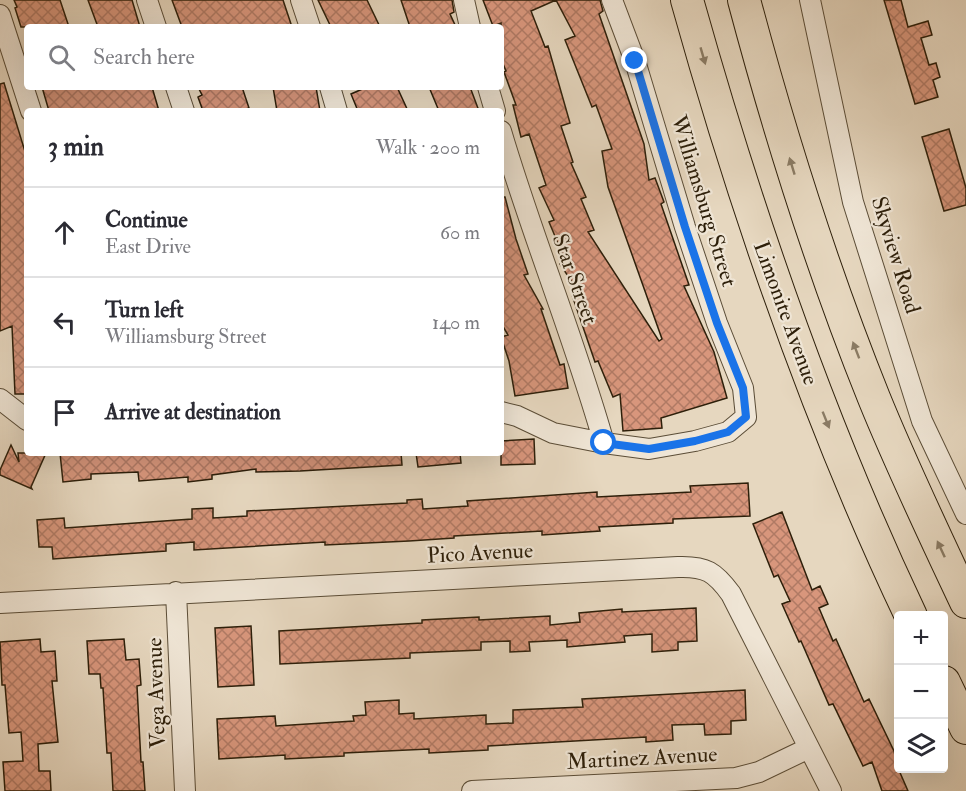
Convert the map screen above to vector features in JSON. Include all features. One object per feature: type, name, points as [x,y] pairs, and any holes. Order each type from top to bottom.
[{"type":"main road","name":"Limonite Avenue","points":[[687,0],[715,99],[782,305],[842,461],[909,611]]},
{"type":"main road","points":[[744,0],[800,194],[843,314],[907,476],[966,602]]},
{"type":"main road","points":[[948,690],[966,728]]},
{"type":"street","points":[[147,0],[155,24]]},
{"type":"street","points":[[302,0],[309,24]]},
{"type":"street","points":[[464,0],[470,24]]},
{"type":"street","name":"Williamsburg Street","points":[[604,443],[649,449],[695,441],[728,432],[746,417],[743,388],[717,323],[635,61],[612,0]]},
{"type":"street","name":"Skyview Road","points":[[810,0],[853,202],[922,421],[966,514]]},
{"type":"street","points":[[0,15],[24,89]]},
{"type":"street","points":[[24,90],[30,108]]},
{"type":"street","points":[[177,90],[183,108]]},
{"type":"street","points":[[331,90],[336,108]]},
{"type":"street","points":[[489,90],[494,108]]},
{"type":"street","name":"Star Street","points":[[504,141],[521,198],[591,396],[604,443]]},
{"type":"street","points":[[0,399],[24,418]]},
{"type":"street","points":[[504,413],[517,416],[553,433],[604,443]]},
{"type":"street","name":"Pico Avenue","points":[[0,603],[678,567],[703,568],[713,573],[730,594],[831,791]]},
{"type":"street","name":"Vega Avenue","points":[[176,592],[184,791]]},
{"type":"street","name":"Martinez Avenue","points":[[472,791],[736,778],[759,772],[809,748]]},
{"type":"building","points":[[14,0],[60,0],[68,24],[24,24],[24,27],[21,27],[15,8],[17,7]]},
{"type":"building","points":[[88,0],[132,0],[139,24],[97,24]]},
{"type":"building","points":[[172,0],[283,0],[291,24],[181,24]]},
{"type":"building","points":[[318,0],[367,0],[379,24],[330,24]]},
{"type":"building","points":[[401,0],[452,0],[454,12],[450,14],[455,24],[409,24]]},
{"type":"building","points":[[483,0],[556,0],[600,0],[603,11],[599,14],[644,144],[649,180],[655,178],[664,202],[661,204],[689,285],[684,286],[714,352],[727,398],[661,418],[662,428],[623,431],[620,394],[613,397],[598,361],[595,362],[572,295],[579,293],[560,264],[565,260],[549,222],[554,220],[539,188],[546,185],[529,134],[521,137],[513,105],[516,105],[504,72],[506,71],[504,24],[492,24]],"holes":[[[556,0],[575,36],[565,40],[592,107],[596,105],[612,149],[602,151],[608,187],[662,339],[659,341],[588,232],[594,230],[581,199],[586,197],[571,163],[573,162],[561,126],[570,123],[548,46],[545,47],[531,11]]]},
{"type":"building","points":[[884,0],[901,0],[908,27],[928,21],[932,35],[921,38],[929,65],[936,63],[940,77],[933,80],[938,97],[915,104]]},
{"type":"building","points":[[4,83],[24,148],[24,394],[15,394],[12,326],[0,331],[0,84]]},
{"type":"building","points":[[43,90],[153,90],[158,108],[48,108]]},
{"type":"building","points":[[200,90],[243,90],[249,108],[202,108],[198,97],[202,95]]},
{"type":"building","points":[[274,90],[316,90],[320,108],[276,108]]},
{"type":"building","points":[[360,90],[398,90],[407,108],[357,108],[351,94]]},
{"type":"building","points":[[430,90],[471,90],[478,108],[438,108]]},
{"type":"building","points":[[949,129],[966,188],[966,205],[944,211],[922,137]]},
{"type":"building","points":[[504,197],[528,274],[524,275],[543,309],[541,309],[560,365],[564,364],[568,388],[515,396],[504,346],[504,336],[508,335],[504,328]]},
{"type":"building","points":[[534,439],[535,464],[501,465],[501,456],[504,456],[504,441]]},
{"type":"building","points":[[11,445],[19,462],[18,453],[24,453],[24,456],[45,456],[32,489],[0,475]]},
{"type":"building","points":[[60,456],[401,456],[402,465],[300,471],[256,472],[256,469],[212,475],[212,479],[188,482],[188,477],[139,481],[138,472],[91,474],[91,479],[63,482]]},
{"type":"building","points":[[416,456],[460,456],[461,463],[418,467]]},
{"type":"building","points":[[748,483],[750,516],[673,519],[673,523],[599,527],[600,531],[542,535],[542,531],[409,541],[325,545],[325,542],[194,550],[194,542],[166,544],[166,551],[53,559],[52,547],[39,547],[37,520],[64,518],[65,528],[192,519],[192,509],[213,508],[213,518],[247,516],[247,511],[407,503],[407,500],[422,499],[423,509],[468,506],[467,501],[597,492],[597,497],[691,492],[690,486]]},
{"type":"building","points":[[782,512],[812,590],[820,586],[828,604],[819,608],[833,641],[836,639],[864,702],[869,699],[894,751],[894,773],[900,773],[908,791],[882,791],[872,762],[863,766],[833,704],[829,705],[801,641],[799,642],[782,604],[790,601],[778,575],[774,577],[753,524]]},
{"type":"building","points":[[696,608],[697,641],[678,642],[678,650],[652,652],[652,634],[624,636],[625,642],[567,647],[567,640],[529,642],[530,651],[510,652],[510,641],[481,642],[481,650],[410,653],[410,658],[280,664],[279,631],[422,623],[422,620],[479,617],[479,620],[550,616],[550,625],[580,622],[579,613],[622,609],[622,612]]},
{"type":"building","points":[[251,626],[254,685],[218,687],[215,628]]},
{"type":"building","points":[[40,639],[41,652],[55,651],[57,681],[52,681],[58,742],[38,744],[39,771],[50,771],[51,791],[5,791],[3,762],[23,761],[21,732],[9,733],[5,685],[2,685],[0,642]]},
{"type":"building","points":[[124,639],[126,660],[139,659],[141,685],[137,686],[145,791],[113,791],[111,753],[107,753],[103,688],[101,688],[100,674],[89,674],[87,641]]},
{"type":"building","points":[[745,690],[746,720],[731,721],[731,734],[705,735],[704,724],[672,725],[673,740],[646,742],[646,737],[488,746],[488,750],[429,753],[429,749],[344,753],[344,756],[285,759],[285,755],[219,759],[217,719],[275,716],[276,726],[354,721],[353,716],[366,715],[365,702],[399,700],[399,714],[414,713],[414,719],[486,715],[486,724],[513,723],[513,710],[583,707],[582,699]]},
{"type":"route","points":[[604,443],[649,449],[695,441],[728,432],[746,417],[743,388],[717,323],[685,227],[635,61]]}]
